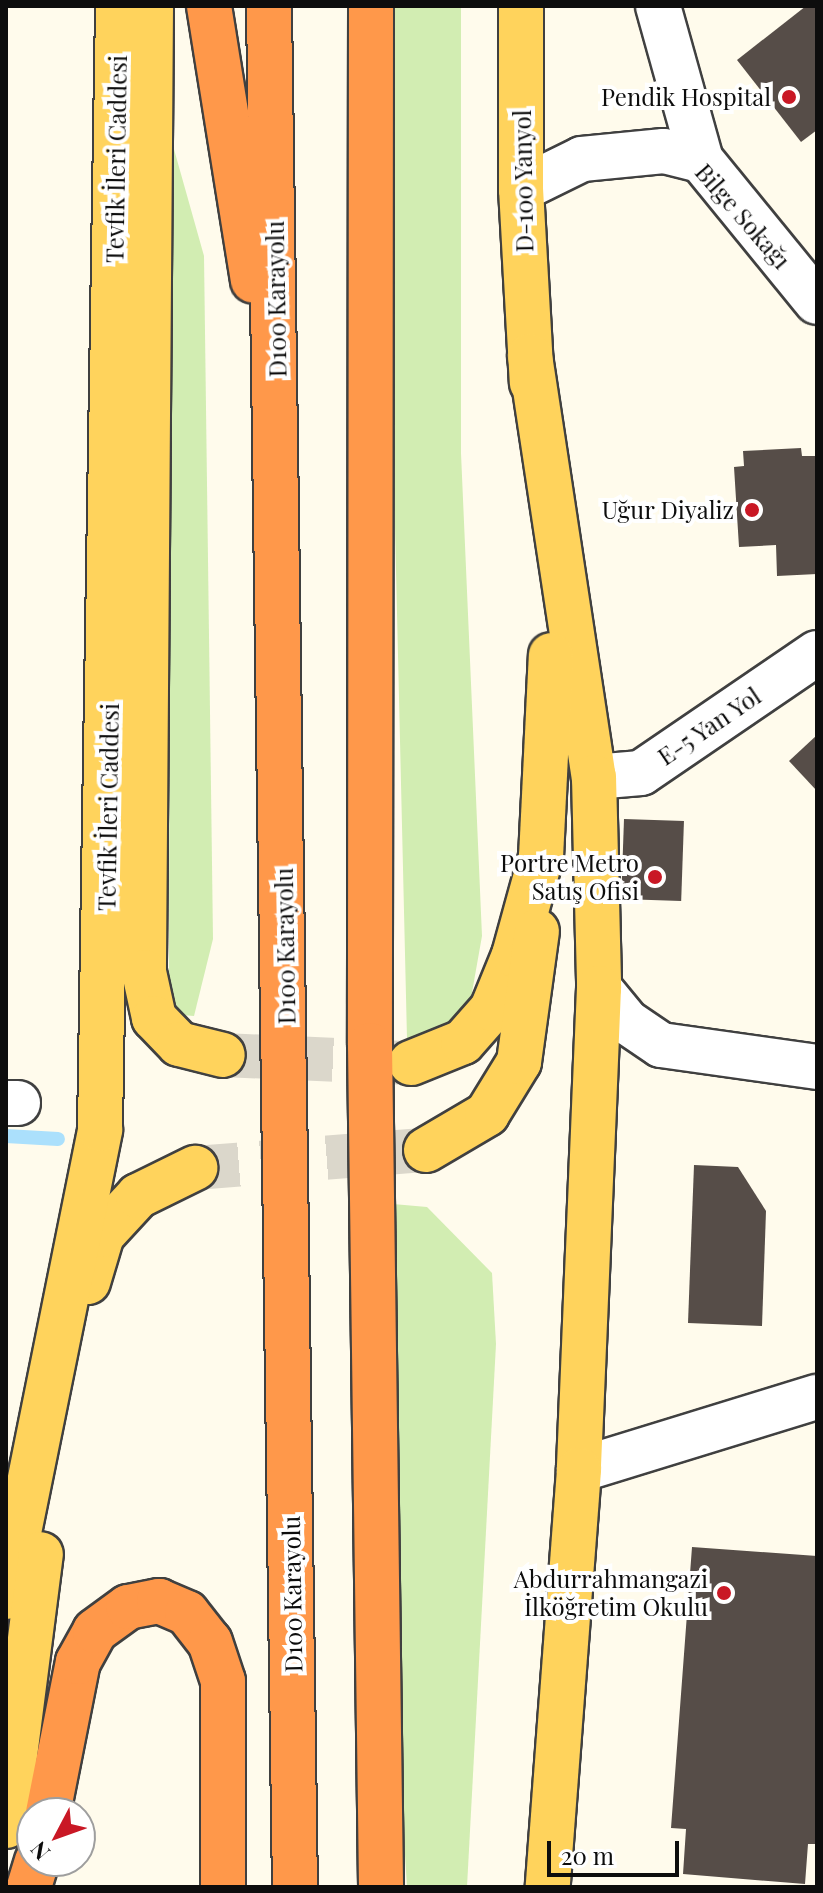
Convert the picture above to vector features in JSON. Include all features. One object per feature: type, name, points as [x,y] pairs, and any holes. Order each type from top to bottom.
[{"type":"highway","points":[[209,6],[280,444]]},
{"type":"highway","name":"D100 Karayolu","points":[[269,6],[280,444],[295,1887]]},
{"type":"highway","points":[[371,6],[370,1060],[381,1887]]},
{"type":"highway","points":[[51,1797],[78,1662],[95,1631],[128,1607],[159,1601],[187,1613],[210,1642],[223,1681],[223,1887]]},
{"type":"main road","name":"Tevfik İleri Caddesi","points":[[6,1597],[13,1523],[100,1129],[118,6]]},
{"type":"main road","points":[[151,6],[144,972],[154,1018],[179,1044],[223,1055]]},
{"type":"main road","name":"D-100 Yanyol","points":[[521,6],[521,189],[530,356]]},
{"type":"main road","points":[[530,356],[594,777],[599,988],[579,1470],[548,1887]]},
{"type":"main road","points":[[426,1150],[487,1114],[519,1062],[533,1001],[554,701],[530,356]]},
{"type":"main road","points":[[411,1063],[463,1042],[492,1009],[541,857]]},
{"type":"main road","points":[[6,1826],[80,1308],[102,1235],[138,1196],[195,1168]]},
{"type":"street","points":[[658,6],[701,160]]},
{"type":"street","name":"Bilge Sokağı","points":[[521,189],[582,159],[664,151],[701,160],[817,302]]},
{"type":"street","name":"E-5 Yan Yol","points":[[594,777],[641,773],[817,653]]},
{"type":"street","points":[[599,988],[627,1022],[661,1045],[817,1067]]},
{"type":"street","points":[[579,1470],[743,1415],[817,1397]]},
{"type":"green space","points":[[391,6],[461,6],[461,453],[482,936],[468,1015],[430,1041],[407,1039],[388,229]]},
{"type":"green space","points":[[170,135],[204,256],[213,939],[194,1016],[169,1014]]},
{"type":"green space","points":[[393,1204],[427,1207],[492,1273],[496,1344],[467,1887],[407,1887],[398,1745]]},
{"type":"building","name":"Pendik Hospital","points":[[806,6],[817,6],[817,130],[801,142],[737,60]]},
{"type":"building","points":[[801,448],[802,456],[815,456],[817,574],[777,576],[776,545],[739,547],[734,467],[744,466],[743,451]]},
{"type":"building","points":[[817,735],[817,791],[789,761]]},
{"type":"building","points":[[624,819],[684,821],[681,901],[621,899]]},
{"type":"building","points":[[694,1165],[738,1167],[766,1211],[762,1326],[688,1323]]},
{"type":"building","points":[[692,1547],[817,1556],[817,1844],[808,1844],[805,1884],[683,1874],[686,1829],[671,1828]]},
{"type":"waterway","points":[[6,1136],[58,1139]]},
{"type":"tunnel","points":[[223,1055],[409,1063]]},
{"type":"tunnel","points":[[195,1168],[426,1150]]},
{"type":"place","name":"Pendik Hospital","points":[[789,97]]},
{"type":"place","name":"Uğur Diyaliz","points":[[752,510]]},
{"type":"place","name":"Portre Metro Satış Ofisi","points":[[655,877]]},
{"type":"place","name":"Abdurrahmangazi İlköğretim Okulu","points":[[724,1593]]}]
